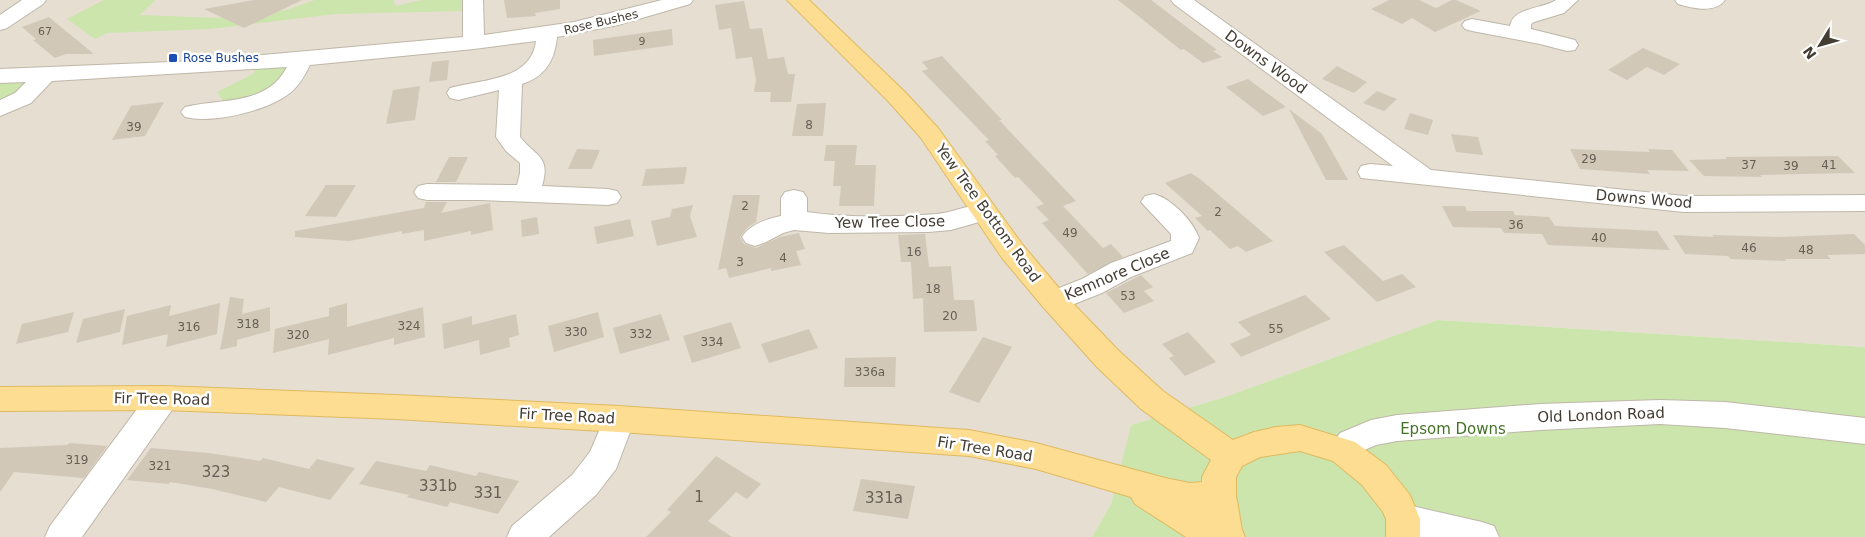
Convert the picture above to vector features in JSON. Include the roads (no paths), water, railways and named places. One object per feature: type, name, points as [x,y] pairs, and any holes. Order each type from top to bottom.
[{"type":"main road","name":"Yew Tree Bottom Road","points":[[798,0],[920,122],[941,148],[1012,251],[1054,301],[1131,382],[1152,400],[1230,456]]},
{"type":"main road","name":"Fir Tree Road","points":[[0,400],[163,398],[396,407],[619,419],[969,443],[1036,456],[1128,483],[1190,497],[1219,495]]},
{"type":"main road","points":[[1228,537],[1219,495],[1219,477],[1230,456],[1254,445],[1276,440],[1300,438],[1344,451],[1374,475],[1398,505],[1403,528]]},
{"type":"main road","name":"Fir Tree Road","points":[[1128,483],[1215,537]]},
{"type":"street","points":[[0,24],[36,0]]},
{"type":"street","points":[[473,0],[474,43]]},
{"type":"street","name":"Rose Bushes","points":[[0,76],[302,60],[474,43],[547,34],[610,21],[683,0]]},
{"type":"street","name":"Downs Wood","points":[[1181,0],[1423,177]]},
{"type":"street","points":[[1520,34],[1521,22],[1526,17],[1556,10],[1568,0]]},
{"type":"street","points":[[1685,0],[1706,3],[1715,0]]},
{"type":"street","points":[[1472,25],[1567,45]]},
{"type":"street","name":"Rose Bushes","points":[[458,93],[474,87],[511,82],[530,72],[542,62],[547,51],[547,34]]},
{"type":"street","points":[[192,112],[229,110],[252,104],[274,94],[288,85],[302,60]]},
{"type":"street","points":[[0,109],[23,98],[45,75]]},
{"type":"street","points":[[511,82],[508,138],[512,146],[530,159],[533,168],[527,194]]},
{"type":"street","name":"Downs Wood","points":[[1370,172],[1684,204],[1865,203]]},
{"type":"street","points":[[427,192],[608,197]]},
{"type":"street","name":"Kemnore Close","points":[[1054,301],[1092,286],[1121,270],[1182,247],[1186,238],[1183,230],[1154,202]]},
{"type":"street","name":"Yew Tree Close","points":[[755,237],[774,226],[794,209],[806,220],[829,224],[928,223],[951,221],[984,212]]},
{"type":"street","points":[[62,537],[163,398]]},
{"type":"street","name":"Old London Road","points":[[1344,451],[1351,442],[1371,433],[1397,428],[1540,417],[1640,413],[1724,415],[1865,431]]},
{"type":"street","points":[[524,537],[584,485],[604,459],[619,419]]},
{"type":"street","points":[[1403,528],[1482,537]]},
{"type":"place","name":"Rose Bushes","points":[[173,58]]},
{"type":"park label","name":"Epsom Downs","points":[[1453,429]]}]
